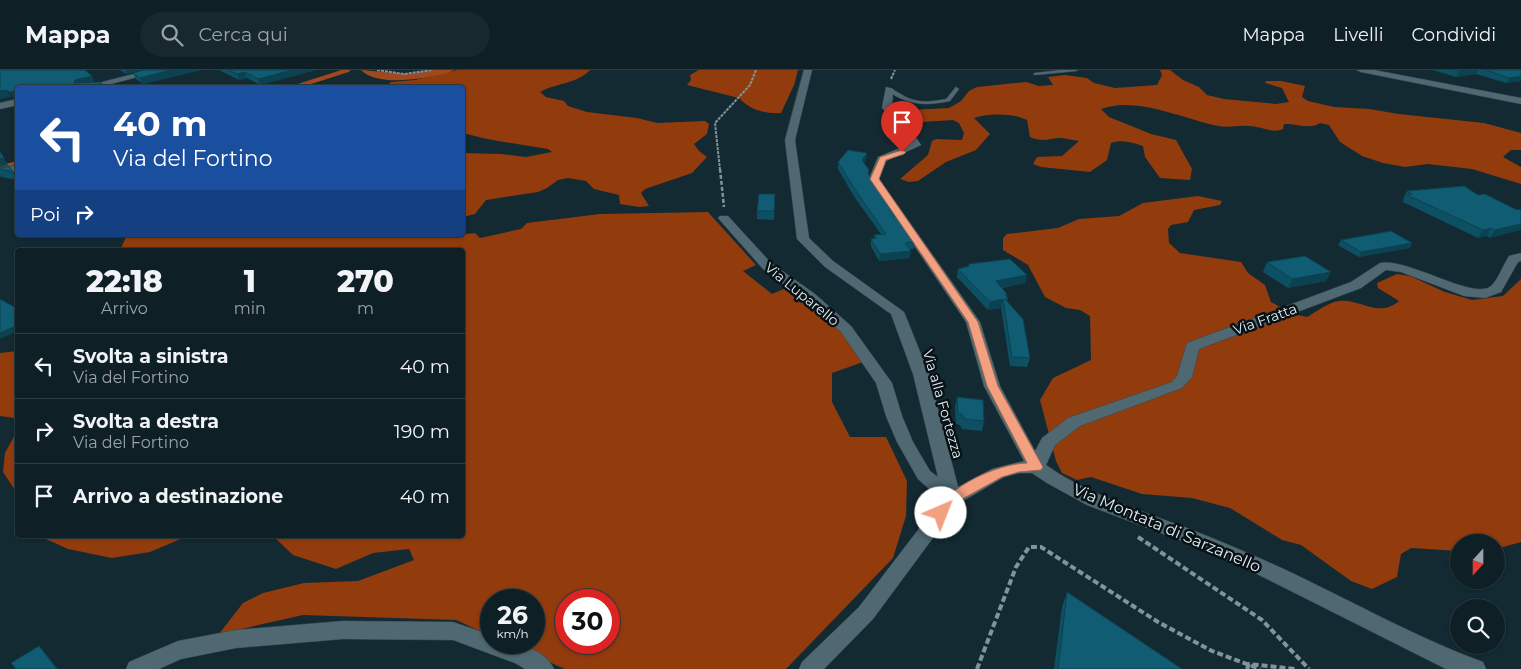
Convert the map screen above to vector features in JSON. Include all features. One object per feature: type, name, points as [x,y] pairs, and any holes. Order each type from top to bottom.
[{"type":"street","points":[[96,85],[160,70]]},
{"type":"street","name":"Via alla Fortezza","points":[[808,70],[790,140],[803,239],[828,264],[897,312],[921,374],[952,499]]},
{"type":"street","points":[[1361,70],[1521,101]]},
{"type":"street","points":[[810,669],[866,612],[952,499],[998,473],[1019,468],[1036,467],[992,386],[973,322],[874,179],[882,159],[916,145],[903,125],[887,108],[889,89]]},
{"type":"street","points":[[0,106],[15,103]]},
{"type":"street","points":[[0,172],[15,169]]},
{"type":"street","name":"Via Luparello","points":[[724,218],[767,266],[810,297],[846,330],[884,383],[894,416],[905,442],[924,474],[952,499]]},
{"type":"street","name":"Via Fratta","points":[[1036,467],[1048,442],[1074,422],[1177,385],[1184,377],[1192,346],[1356,284],[1384,266],[1404,269],[1469,293],[1486,294],[1496,289],[1513,259],[1521,257]]},
{"type":"street","name":"Via Montata di Sarzanello","points":[[1036,467],[1053,479],[1093,500],[1194,538],[1252,563],[1410,642],[1454,662],[1475,669]]},
{"type":"street","points":[[137,669],[178,650],[236,639],[352,630],[453,631],[523,656],[543,669]]},
{"type":"lane","points":[[1035,74],[1076,70]]},
{"type":"lane","points":[[889,89],[908,102],[922,104],[948,100],[956,89]]},
{"type":"path","points":[[377,70],[388,74],[404,74],[432,70]]},
{"type":"path","points":[[724,218],[715,123],[750,85],[756,70]]},
{"type":"path","points":[[1131,532],[1262,620],[1309,669]]},
{"type":"path","points":[[977,669],[1016,567],[1029,547],[1041,547],[1158,622],[1212,651],[1260,669]]},
{"type":"path","points":[[1248,666],[1296,669]]},
{"type":"shaded area","points":[[458,70],[590,70],[573,81],[540,92],[546,97],[564,101],[568,106],[587,112],[637,118],[657,123],[705,121],[709,124],[707,134],[694,144],[707,157],[692,173],[645,189],[641,193],[649,206],[639,207],[620,204],[619,195],[594,189],[586,181],[568,178],[558,180],[538,192],[486,200],[475,214],[465,216],[465,153],[526,157],[552,152],[548,149],[465,133],[465,85],[388,85],[391,82],[415,80]]},
{"type":"shaded area","points":[[699,70],[798,70],[794,85],[781,113],[775,113],[753,108],[739,98],[687,85],[691,80],[690,75]]},
{"type":"shaded area","points":[[1160,70],[1170,70],[1183,80],[1199,87],[1207,95],[1224,99],[1276,104],[1289,102],[1282,88],[1265,83],[1266,81],[1281,81],[1305,86],[1302,97],[1308,101],[1334,107],[1369,109],[1484,123],[1521,133],[1521,150],[1511,150],[1503,157],[1521,167],[1521,184],[1472,169],[1428,164],[1405,167],[1383,163],[1362,156],[1340,142],[1329,125],[1320,123],[1312,126],[1284,124],[1283,129],[1275,131],[1253,126],[1222,127],[1160,110],[1130,105],[1101,109],[1109,117],[1151,134],[1176,140],[1192,169],[1190,180],[1160,178],[1145,157],[1143,146],[1123,141],[1111,143],[1107,160],[1090,172],[1041,167],[1033,164],[1037,157],[1062,156],[1079,141],[1062,138],[1035,139],[1030,137],[1027,120],[1001,114],[974,118],[990,134],[976,150],[946,162],[918,181],[909,182],[900,179],[928,155],[932,141],[936,139],[962,140],[964,133],[959,123],[953,120],[921,122],[906,112],[910,110],[949,108],[961,101],[969,91],[977,87],[1026,82],[1039,86],[1053,85],[1048,77],[1065,75],[1087,78],[1094,83],[1115,88],[1157,85],[1162,75]]},
{"type":"shaded area","points":[[1198,196],[1222,201],[1220,205],[1194,210],[1188,222],[1171,225],[1168,229],[1169,243],[1180,253],[1241,262],[1248,273],[1265,285],[1271,302],[1293,314],[1307,317],[1327,305],[1339,301],[1354,302],[1376,308],[1391,306],[1399,301],[1378,288],[1377,283],[1397,274],[1410,276],[1445,292],[1472,300],[1503,296],[1521,279],[1521,542],[1505,546],[1505,534],[1450,534],[1450,550],[1411,548],[1401,554],[1397,577],[1372,589],[1351,581],[1301,545],[1282,540],[1230,508],[1192,498],[1142,494],[1091,477],[1077,480],[1062,473],[1056,461],[1040,400],[1053,378],[1091,360],[1090,316],[1080,310],[1066,308],[1045,297],[1028,265],[1003,250],[1003,238],[1007,234],[1058,228],[1079,219],[1119,216],[1143,203]]},
{"type":"shaded area","points":[[708,212],[756,265],[743,271],[772,294],[786,288],[842,332],[863,362],[832,373],[832,402],[850,437],[886,437],[907,481],[906,516],[893,558],[786,669],[565,669],[531,654],[545,654],[545,589],[480,589],[480,631],[456,620],[303,615],[219,634],[243,603],[263,593],[304,583],[358,581],[414,560],[409,549],[373,553],[336,569],[293,555],[275,538],[465,538],[465,248],[121,248],[126,237],[465,237],[465,234],[475,233],[480,238],[521,229],[527,223],[600,214]]},
{"type":"shaded area","points":[[15,351],[15,418],[0,416],[0,353]]},
{"type":"shaded area","points":[[15,435],[15,490],[3,472],[5,453]]},
{"type":"shaded area","points":[[44,538],[183,538],[150,552],[112,558],[68,549]]},
{"type":"building","points":[[0,70],[85,70],[92,76],[75,80],[74,83],[100,82],[104,85],[15,85],[15,91],[0,91]]},
{"type":"building","points":[[144,70],[171,70],[140,78],[133,73]]},
{"type":"building","points":[[229,70],[292,70],[258,79],[245,72],[237,74]]},
{"type":"building","points":[[1486,70],[1521,70],[1521,76],[1509,78]]},
{"type":"building","points":[[848,150],[867,153],[862,160],[895,217],[898,216],[915,242],[905,243],[911,251],[880,254],[871,239],[877,238],[874,235],[886,234],[838,162]]},
{"type":"building","points":[[0,151],[4,158],[0,159]]},
{"type":"building","points":[[9,166],[13,172],[0,169],[0,168]]},
{"type":"building","points":[[1464,186],[1478,195],[1485,194],[1515,209],[1521,210],[1521,224],[1495,230],[1491,228],[1483,230],[1407,195],[1412,194],[1407,191]]},
{"type":"building","points":[[759,194],[775,194],[774,211],[757,211]]},
{"type":"building","points":[[1391,231],[1412,243],[1361,252],[1341,240]]},
{"type":"building","points":[[1305,256],[1331,272],[1292,279],[1267,262]]},
{"type":"building","points":[[1010,259],[1027,275],[996,281],[1007,294],[1005,295],[1008,298],[1005,299],[1023,319],[1030,358],[1012,357],[1003,299],[990,302],[958,269],[969,266],[969,264]]},
{"type":"building","points":[[0,299],[15,307],[15,326],[0,333]]},
{"type":"building","points":[[957,397],[983,400],[984,421],[964,419],[962,414],[958,414]]},
{"type":"building","points":[[1067,592],[1182,669],[1058,669]]},
{"type":"building","points":[[39,646],[57,669],[16,669],[11,663]]},
{"type":"waterway","points":[[301,85],[348,70]]},
{"type":"waterway","points":[[367,70],[398,77],[426,75],[448,70]]},
{"type":"waterway","points":[[0,167],[15,164]]},
{"type":"route","points":[[902,152],[882,159],[874,179],[973,322],[992,386],[1036,467],[1019,468],[998,473],[952,499],[941,513]]}]
